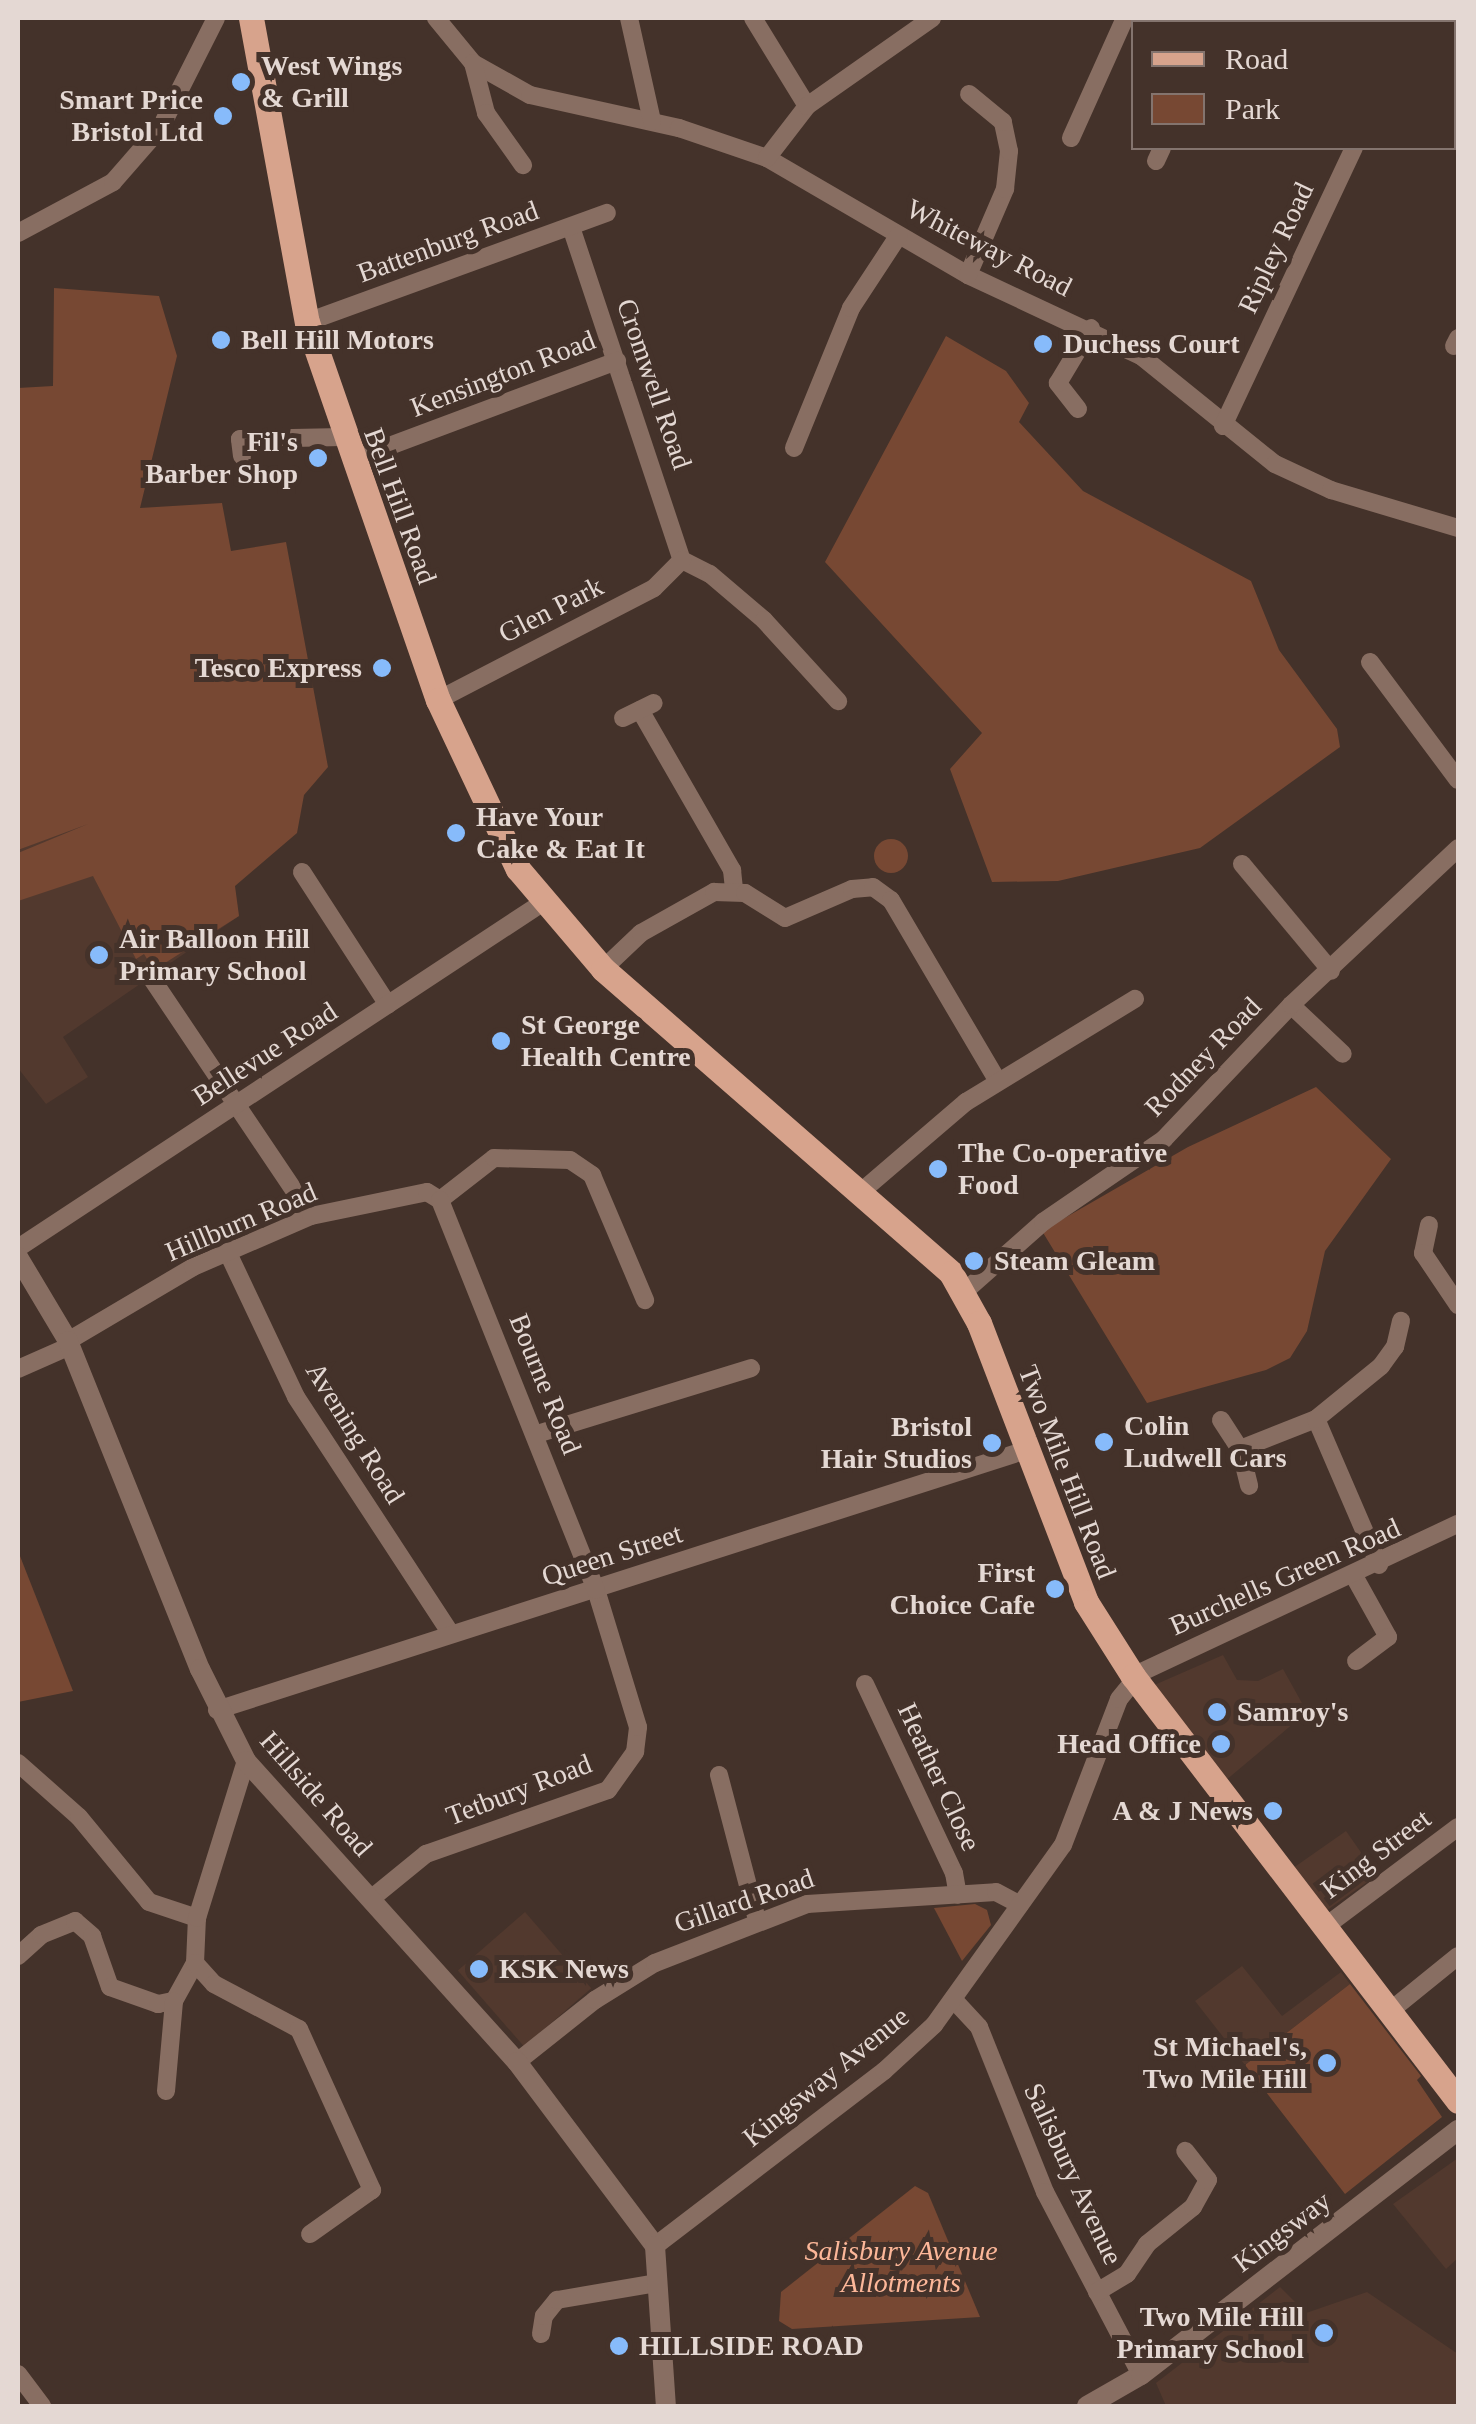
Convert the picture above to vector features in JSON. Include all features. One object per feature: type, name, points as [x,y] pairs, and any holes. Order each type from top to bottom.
[{"type":"main road","name":"Bell Hill Road","points":[[252,18],[307,322],[347,448],[438,700],[484,806],[542,903],[603,968]]},
{"type":"main road","name":"Two Mile Hill Road","points":[[603,968],[920,1240],[964,1292],[1023,1452],[1086,1602],[1134,1677],[1458,2101]]},
{"type":"street","points":[[18,232],[113,182],[161,127],[216,18]]},
{"type":"street","name":"Whiteway Road","points":[[436,18],[473,63],[560,106],[652,122],[767,158],[968,275],[1091,328],[1141,356],[1223,426],[1300,477],[1458,528]]},
{"type":"street","points":[[629,18],[652,122]]},
{"type":"street","points":[[753,18],[807,106]]},
{"type":"street","points":[[767,158],[807,106],[932,18]]},
{"type":"street","points":[[1071,138],[1125,18]]},
{"type":"street","name":"Whiteway Road","points":[[473,63],[486,113],[522,166]]},
{"type":"street","points":[[968,94],[1003,122],[1009,151],[1005,189],[968,275]]},
{"type":"street","name":"Ripley Road","points":[[1223,426],[1353,150]]},
{"type":"street","name":"Battenburg Road","points":[[307,322],[607,213]]},
{"type":"street","name":"Cromwell Road","points":[[571,227],[682,560]]},
{"type":"street","points":[[794,448],[850,308],[899,235]]},
{"type":"street","points":[[1078,409],[1058,383],[1091,328]]},
{"type":"street","name":"Kensington Road","points":[[242,456],[240,438],[347,448],[617,361]]},
{"type":"street","points":[[682,560],[710,574],[764,620],[838,701]]},
{"type":"street","name":"Glen Park","points":[[438,700],[654,588],[682,560]]},
{"type":"street","points":[[1370,662],[1458,780]]},
{"type":"street","points":[[639,710],[732,870],[734,890]]},
{"type":"street","name":"Rodney Road","points":[[964,1292],[1054,1213],[1164,1138],[1291,1005],[1331,972],[1458,848]]},
{"type":"street","points":[[1442,862],[1458,873]]},
{"type":"street","points":[[1242,864],[1331,972]]},
{"type":"street","points":[[302,872],[388,1006]]},
{"type":"street","points":[[603,968],[682,907],[734,890],[786,918],[862,886],[883,893],[998,1082]]},
{"type":"street","name":"Bellevue Road","points":[[18,1248],[542,903]]},
{"type":"street","points":[[152,979],[311,1216]]},
{"type":"street","points":[[862,1191],[998,1082],[1134,1000]]},
{"type":"street","name":"Rodney Road","points":[[1291,1005],[1342,1054]]},
{"type":"street","points":[[440,1200],[494,1158],[570,1160],[592,1175],[645,1300]]},
{"type":"street","name":"Hillburn Road","points":[[18,1369],[228,1252],[311,1216],[427,1192],[440,1200]]},
{"type":"street","name":"Bourne Road","points":[[440,1200],[537,1434],[596,1590]]},
{"type":"street","points":[[1429,1224],[1423,1253],[1458,1306]]},
{"type":"street","name":"Avening Road","points":[[228,1252],[296,1397],[451,1634]]},
{"type":"street","name":"Hillside Road","points":[[18,1256],[69,1344],[218,1710],[246,1761],[518,2062],[655,2246]]},
{"type":"street","points":[[1240,1449],[1316,1419],[1381,1366],[1395,1347],[1401,1321]]},
{"type":"street","points":[[537,1434],[751,1368]]},
{"type":"street","points":[[1316,1419],[1379,1566]]},
{"type":"street","points":[[1221,1420],[1240,1449],[1249,1486]]},
{"type":"street","name":"Queen Street","points":[[218,1710],[1023,1452]]},
{"type":"street","name":"Burchells Green Road","points":[[1134,1677],[1379,1566],[1458,1524]]},
{"type":"street","points":[[1354,1576],[1388,1637],[1356,1661]]},
{"type":"street","name":"Tetbury Road","points":[[372,1898],[426,1854],[568,1807],[623,1775],[635,1752],[634,1698],[596,1590]]},
{"type":"street","name":"Kingsway Avenue","points":[[655,2246],[884,2071],[953,1999],[1063,1845],[1119,1699],[1134,1677]]},
{"type":"street","name":"Heather Close","points":[[865,1684],[954,1873],[958,1895]]},
{"type":"street","points":[[166,2091],[174,2001],[195,1963],[197,1918],[246,1761]]},
{"type":"street","points":[[18,1762],[80,1816],[149,1902],[174,1916],[197,1918]]},
{"type":"street","points":[[719,1775],[757,1920]]},
{"type":"street","name":"King Street","points":[[1326,1926],[1458,1827]]},
{"type":"street","name":"Gillard Road","points":[[518,2062],[648,1967],[757,1920],[826,1900],[996,1892],[1020,1905]]},
{"type":"street","points":[[18,1956],[41,1935],[74,1921],[92,1936],[110,1987],[158,2004],[174,2001]]},
{"type":"street","points":[[1390,2011],[1458,1956]]},
{"type":"street","points":[[195,1963],[214,1984],[299,2029],[372,2190],[310,2234]]},
{"type":"street","name":"Salisbury Avenue","points":[[953,1999],[978,2028],[1044,2192],[1140,2375]]},
{"type":"street","name":"Kingsway","points":[[1087,2406],[1112,2402],[1140,2375],[1458,2130]]},
{"type":"street","points":[[1097,2292],[1126,2274],[1150,2240],[1194,2207],[1208,2180],[1185,2151]]},
{"type":"street","points":[[655,2246],[666,2406]]},
{"type":"street","points":[[541,2334],[544,2316],[557,2300],[658,2283]]},
{"type":"street","points":[[18,2374],[42,2406]]},
{"type":"shaded area","name":"Air Balloon Hill Primary School","points":[[217,771],[239,916],[63,1037],[88,1077],[46,1104],[18,1068],[18,850]]},
{"type":"shaded area","points":[[1223,1655],[1237,1680],[1258,1681],[1283,1669],[1307,1712],[1225,1781],[1152,1686]]},
{"type":"shaded area","points":[[1346,1831],[1377,1875],[1324,1913],[1293,1868]]},
{"type":"shaded area","points":[[525,1912],[591,1988],[524,2047],[458,1970]]},
{"type":"shaded area","points":[[1242,1966],[1282,2016],[1341,1972],[1350,1984],[1245,2065],[1195,2001]]},
{"type":"shaded area","points":[[1458,2158],[1458,2258],[1446,2269],[1393,2204]]},
{"type":"shaded area","name":"Two Mile Hill Primary School","points":[[1280,2287],[1306,2313],[1367,2292],[1458,2354],[1458,2406],[1166,2406],[1156,2383]]},
{"type":"green space","points":[[54,288],[159,296],[177,356],[140,508],[222,503],[231,551],[286,542],[328,767],[304,795],[297,833],[235,886],[239,916],[154,970],[144,954],[136,959],[93,876],[18,901],[18,853],[88,824],[18,850],[18,388],[53,386]]},
{"type":"green space","points":[[946,336],[1006,371],[1029,403],[1019,422],[1083,491],[1251,581],[1279,650],[1337,729],[1340,747],[1200,848],[1058,881],[992,882],[950,769],[982,733],[825,562]]},
{"type":"green space","points":[[891,839],[903,844],[908,856],[903,868],[891,873],[879,868],[874,856],[879,844]]},
{"type":"green space","points":[[1316,1087],[1391,1159],[1325,1251],[1307,1331],[1290,1358],[1266,1370],[1147,1403],[1042,1231],[1188,1147]]},
{"type":"green space","points":[[18,1551],[73,1691],[18,1702]]},
{"type":"green space","points":[[975,1904],[987,1910],[991,1925],[962,1961],[934,1908]]},
{"type":"green space","points":[[1350,1984],[1421,2076],[1417,2080],[1442,2117],[1345,2194],[1245,2065]]},
{"type":"green space","name":"Salisbury Avenue Allotments","points":[[915,2186],[928,2193],[980,2317],[792,2329],[779,2321],[781,2292]]},
{"type":"place","name":"West Wings & Grill","points":[[241,82]]},
{"type":"place","name":"Smart Price Bristol Ltd","points":[[223,116]]},
{"type":"place","name":"Bell Hill Motors","points":[[221,340]]},
{"type":"place","name":"Duchess Court","points":[[1043,344]]},
{"type":"place","name":"Fil's Barber Shop","points":[[318,458]]},
{"type":"place","name":"Tesco Express","points":[[382,668]]},
{"type":"place","name":"Have Your Cake & Eat It","points":[[456,833]]},
{"type":"place","name":"Air Balloon Hill Primary School","points":[[99,955]]},
{"type":"place","name":"St George Health Centre","points":[[501,1041]]},
{"type":"place","name":"The Co-operative Food","points":[[938,1169]]},
{"type":"place","name":"Steam Gleam","points":[[974,1261]]},
{"type":"place","name":"Colin Ludwell Cars","points":[[1104,1442]]},
{"type":"place","name":"Bristol Hair Studios","points":[[992,1443]]},
{"type":"place","name":"First Choice Cafe","points":[[1055,1589]]},
{"type":"place","name":"Samroy's","points":[[1217,1712]]},
{"type":"place","name":"Head Office","points":[[1221,1744]]},
{"type":"place","name":"A & J News","points":[[1273,1811]]},
{"type":"place","name":"KSK News","points":[[479,1969]]},
{"type":"place","name":"St Michael's, Two Mile Hill","points":[[1327,2063]]},
{"type":"place","name":"Two Mile Hill Primary School","points":[[1324,2333]]},
{"type":"place","name":"HILLSIDE ROAD","points":[[619,2346]]}]
